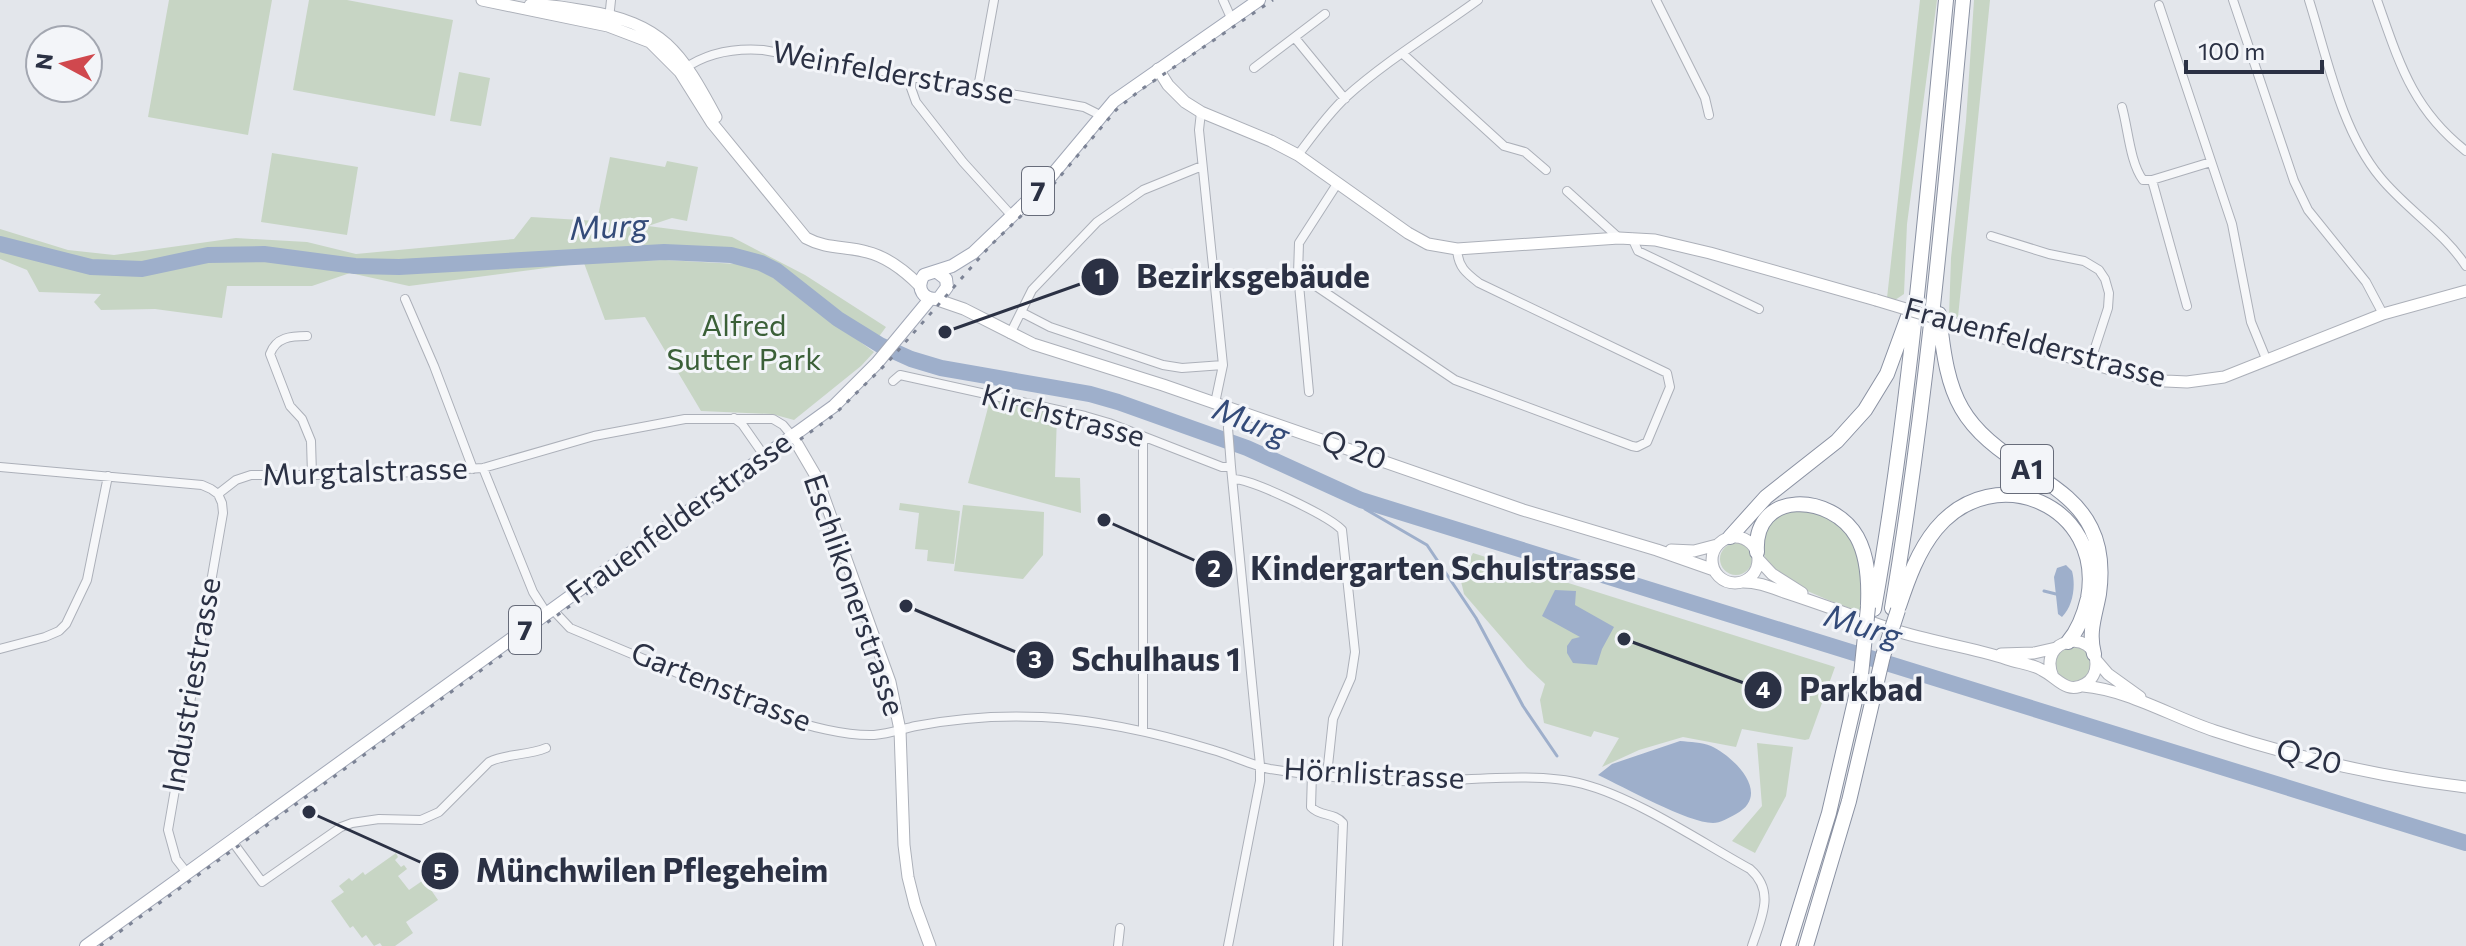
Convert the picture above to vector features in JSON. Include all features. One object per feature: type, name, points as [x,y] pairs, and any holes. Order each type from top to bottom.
[{"type":"highway","points":[[1788,946],[1829,813],[1861,675],[1897,465],[1946,0]]},
{"type":"highway","name":"A1","points":[[1806,946],[1839,839],[1895,609],[1936,285],[1963,0]]},
{"type":"highway","name":"A1","points":[[1936,285],[1945,364],[1949,383],[1961,409],[1997,449],[2067,497],[2083,514],[2094,534],[2100,570],[2091,632],[2095,657]]},
{"type":"highway","points":[[1723,541],[1766,497],[1837,441],[1865,410],[1892,362],[1918,287]]},
{"type":"highway","name":"A1","points":[[1895,609],[1920,554],[1933,532],[1945,520],[1978,499],[1998,494],[2018,495],[2041,502],[2058,512],[2073,528],[2085,552],[2089,578],[2087,603],[2079,627],[2062,645]]},
{"type":"highway","points":[[1758,555],[1759,527],[1776,510],[1806,504],[1831,511],[1850,527],[1862,549],[1871,608]]},
{"type":"main road","points":[[482,0],[609,20],[650,42],[684,70],[718,120],[722,133],[806,238],[824,246],[867,252],[901,268],[944,276],[947,285],[943,295],[927,294],[901,268]]},
{"type":"main road","name":"7","points":[[947,285],[966,258],[1059,168],[1100,115],[1132,86],[1259,0]]},
{"type":"main road","name":"Frauenfelderstrasse","points":[[1158,69],[1180,98],[1201,112],[1298,155],[1418,240],[1442,248],[1619,238],[1676,244],[2150,379],[2187,382],[2224,377],[2383,314],[2466,291]]},
{"type":"main road","name":"7","points":[[932,273],[966,258]]},
{"type":"main road","points":[[927,294],[922,279],[932,273]]},
{"type":"main road","name":"Q 20","points":[[947,285],[964,309]]},
{"type":"main road","name":"Frauenfelderstrasse","points":[[86,946],[834,406],[908,326],[927,294]]},
{"type":"main road","name":"Q 20","points":[[927,294],[964,309],[1010,334],[1079,360],[1230,408],[1523,510],[1657,550],[1714,570],[1725,581],[1757,582],[1895,630],[2039,668],[2066,686],[2110,691],[2211,730],[2293,754],[2355,769],[2466,787]]},
{"type":"main road","name":"Eschlikonerstrasse","points":[[793,437],[817,478],[890,682],[900,730],[908,877],[930,946]]},
{"type":"main road","name":"Q 20","points":[[1657,550],[1694,551],[1723,541],[1747,539],[1772,574],[1817,602]]},
{"type":"main road","points":[[1714,570],[1712,558],[1723,541]]},
{"type":"main road","points":[[1743,582],[1754,573],[1758,555]]},
{"type":"main road","name":"Q 20","points":[[1990,654],[2031,653],[2062,645],[2085,644],[2119,682],[2157,708]]},
{"type":"main road","points":[[2053,677],[2050,661],[2062,645]]},
{"type":"main road","points":[[2082,686],[2092,678],[2096,669],[2095,657]]},
{"type":"street","points":[[609,20],[611,0]]},
{"type":"street","points":[[978,88],[994,0]]},
{"type":"street","points":[[1223,0],[1232,20]]},
{"type":"street","points":[[1298,155],[1325,119],[1372,75],[1478,0]]},
{"type":"street","points":[[1656,0],[1705,98],[1709,115]]},
{"type":"street","points":[[2233,0],[2294,181],[2308,210],[2366,282],[2383,314]]},
{"type":"street","points":[[2309,0],[2347,119],[2365,157],[2381,179],[2447,243],[2466,266]]},
{"type":"street","points":[[2377,0],[2413,92],[2439,127],[2466,151]]},
{"type":"street","points":[[2159,5],[2232,224],[2251,322],[2267,361]]},
{"type":"street","points":[[1254,68],[1325,14]]},
{"type":"street","points":[[1295,38],[1345,99]]},
{"type":"street","name":"Weinfelderstrasse","points":[[684,70],[695,61],[719,53],[748,49],[1084,107],[1100,115]]},
{"type":"street","points":[[1403,54],[1504,146],[1525,152],[1546,170]]},
{"type":"street","points":[[912,77],[911,88],[916,102],[963,162],[1012,216]]},
{"type":"street","points":[[2122,107],[2143,180],[2211,162]]},
{"type":"street","points":[[1201,112],[1198,124],[1223,365],[1215,403]]},
{"type":"street","points":[[1010,334],[1032,290],[1097,222],[1132,196],[1202,166]]},
{"type":"street","points":[[2152,180],[2187,306]]},
{"type":"street","points":[[1309,392],[1298,274],[1299,243],[1337,184]]},
{"type":"street","points":[[1567,191],[1619,238]]},
{"type":"street","points":[[1991,236],[2084,261],[2099,270],[2109,293],[2108,308],[2090,363]]},
{"type":"street","points":[[1632,238],[1638,251],[1759,309]]},
{"type":"street","points":[[1298,274],[1441,372],[1467,386],[1632,446],[1647,442],[1670,387],[1667,373],[1479,283],[1463,270],[1457,259],[1457,249]]},
{"type":"street","points":[[405,299],[533,592],[550,612]]},
{"type":"street","points":[[1021,312],[1050,327],[1163,365],[1182,368],[1223,365]]},
{"type":"street","points":[[307,336],[291,336],[277,342],[270,354],[290,406],[302,419],[311,441],[312,475]]},
{"type":"street","name":"Kirchstrasse","points":[[893,381],[900,375],[1085,416],[1222,467],[1231,467]]},
{"type":"street","points":[[1228,946],[1260,781],[1231,467],[1230,408]]},
{"type":"street","points":[[733,418],[742,424],[765,457]]},
{"type":"street","name":"Murgtalstrasse","points":[[0,467],[202,485],[218,494],[236,480],[247,476],[361,475],[478,468],[614,432],[685,419],[773,419],[793,437]]},
{"type":"street","points":[[1143,731],[1144,437]]},
{"type":"street","points":[[0,649],[45,637],[66,624],[87,580],[108,476]]},
{"type":"street","points":[[1233,479],[1245,481],[1327,518],[1342,530],[1355,652],[1351,678],[1333,719],[1327,775]]},
{"type":"street","name":"Industriestrasse","points":[[187,873],[176,859],[168,830],[223,513],[218,494]]},
{"type":"street","name":"Gartenstrasse","points":[[550,612],[570,628],[791,720],[870,735],[900,730]]},
{"type":"street","name":"Hörnlistrasse","points":[[900,730],[962,720],[1015,717],[1081,720],[1143,731],[1216,750],[1266,768],[1388,781],[1521,779],[1582,783],[1613,794],[1750,869],[1759,877],[1765,893],[1752,946]]},
{"type":"street","points":[[232,841],[262,882],[341,827],[361,820],[421,820],[431,817],[489,762],[499,757],[529,754],[546,748]]},
{"type":"street","points":[[1312,773],[1311,807],[1339,818],[1343,823],[1338,946]]},
{"type":"street","points":[[1118,946],[1120,928]]},
{"type":"green space","points":[[169,0],[272,0],[248,135],[148,117]]},
{"type":"green space","points":[[309,0],[347,0],[453,20],[435,116],[293,90]]},
{"type":"green space","points":[[1920,0],[1937,0],[1907,224],[1904,294],[1895,300],[1887,298]]},
{"type":"green space","points":[[1974,0],[1990,0],[1958,317],[1949,316],[1951,258],[1966,121]]},
{"type":"green space","points":[[459,72],[490,78],[481,126],[450,121]]},
{"type":"green space","points":[[272,153],[358,167],[347,235],[261,222]]},
{"type":"green space","name":"Alfred Sutter Park","points":[[610,157],[665,167],[667,161],[698,167],[687,221],[672,218],[648,226],[732,237],[805,275],[886,327],[872,346],[756,264],[667,257],[626,261],[756,265],[874,352],[794,420],[772,414],[701,411],[645,317],[605,320],[584,263],[409,286],[350,273],[312,286],[227,286],[222,318],[155,309],[101,310],[94,302],[101,294],[39,292],[27,270],[0,259],[0,229],[68,250],[114,255],[236,238],[307,242],[356,254],[514,239],[531,217],[597,221]]},
{"type":"green space","points":[[990,400],[1057,414],[1055,477],[1080,478],[1081,513],[968,483]]},
{"type":"green space","points":[[900,503],[960,511],[954,564],[927,561],[928,550],[915,549],[919,513],[899,510]]},
{"type":"green space","points":[[963,505],[1044,512],[1043,555],[1023,579],[954,571]]},
{"type":"green space","points":[[1805,510],[1832,518],[1852,539],[1860,562],[1860,612],[1793,583],[1780,575],[1765,557],[1765,532],[1771,521],[1786,512]]},
{"type":"green space","points":[[1736,543],[1747,548],[1752,559],[1747,570],[1736,575],[1725,570],[1720,559],[1725,548]]},
{"type":"green space","points":[[1473,553],[1835,667],[1809,739],[1742,729],[1736,747],[1683,737],[1639,750],[1602,767],[1619,738],[1594,731],[1591,737],[1544,723],[1540,700],[1545,684],[1464,594],[1460,577]]},
{"type":"green space","points":[[2073,646],[2086,651],[2091,664],[2086,677],[2073,682],[2060,677],[2055,664],[2060,651]]},
{"type":"green space","points":[[1757,743],[1793,747],[1786,796],[1755,853],[1732,841],[1762,806]]},
{"type":"green space","points":[[396,853],[398,857],[395,860],[407,869],[398,876],[409,890],[433,869],[440,879],[429,887],[438,900],[406,922],[413,933],[395,946],[382,946],[380,943],[374,946],[366,935],[362,938],[353,926],[350,928],[331,901],[344,892],[339,886],[349,878],[352,881],[363,872],[365,875]]},
{"type":"water","points":[[2066,565],[2072,571],[2073,589],[2071,602],[2062,617],[2058,614],[2054,577],[2057,568]]},
{"type":"water","points":[[1555,590],[1576,591],[1575,605],[1614,627],[1597,665],[1573,663],[1567,646],[1572,639],[1580,637],[1542,616]]},
{"type":"water","points":[[1680,741],[1707,745],[1720,751],[1739,767],[1750,787],[1751,797],[1746,806],[1722,821],[1702,821],[1672,811],[1598,775],[1612,764]]},
{"type":"waterway","name":"Murg","points":[[0,244],[91,267],[142,269],[208,255],[264,254],[355,266],[399,267],[664,252],[731,255],[777,271],[838,319],[880,345],[911,359],[941,368],[1090,394],[1118,402],[1247,448],[1361,500],[2466,843]]},
{"type":"waterway","points":[[1364,501],[1365,509],[1427,545],[1476,618],[1523,706],[1557,756]]},
{"type":"waterway","points":[[2044,591],[2056,594]]},
{"type":"railway","points":[[100,946],[834,415],[887,363],[991,245],[1052,186],[1116,110],[1273,0]]},
{"type":"place","name":"Bezirksgebäude","points":[[945,332]]},
{"type":"place","name":"Kindergarten Schulstrasse","points":[[1104,520]]},
{"type":"place","name":"Schulhaus 1","points":[[906,606]]},
{"type":"place","name":"Parkbad","points":[[1624,639]]},
{"type":"place","name":"Münchwilen Pflegeheim","points":[[309,812]]}]
